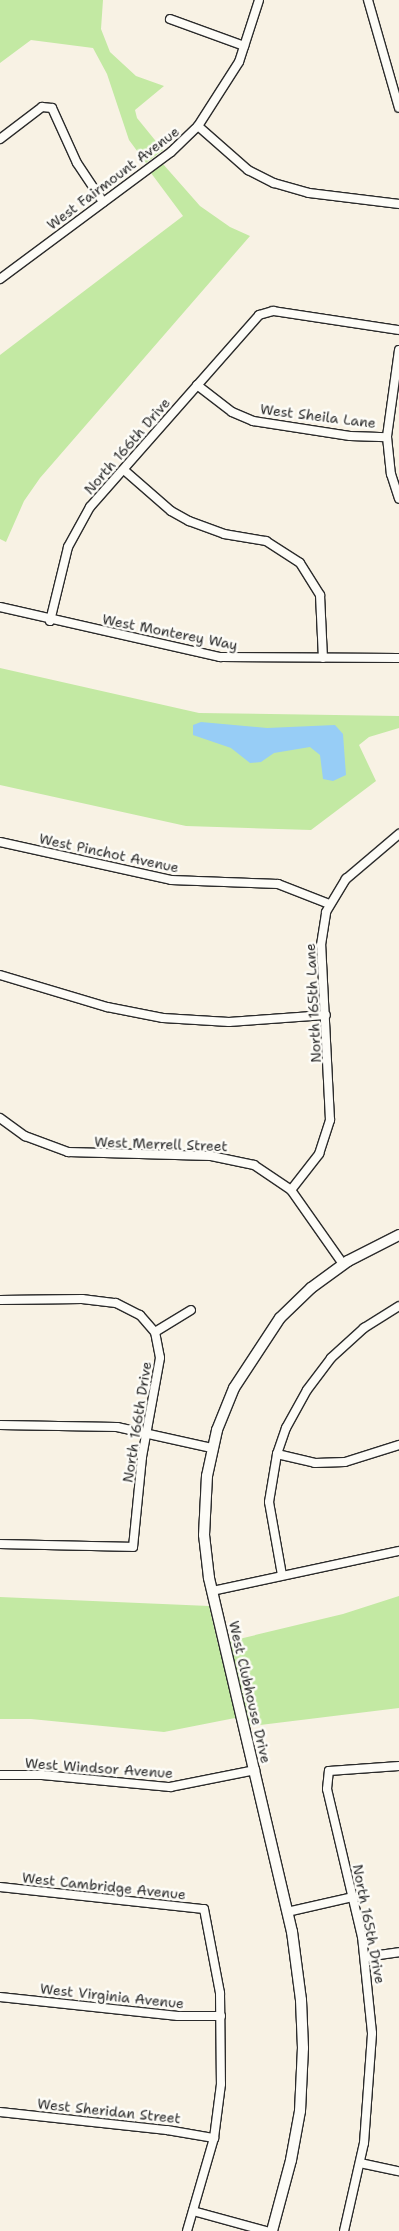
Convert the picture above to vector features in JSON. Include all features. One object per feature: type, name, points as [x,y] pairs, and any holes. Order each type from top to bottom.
[{"type":"street","name":"West Fairmount Avenue","points":[[0,279],[171,152],[198,126],[231,78],[260,0]]},
{"type":"street","points":[[368,0],[399,108]]},
{"type":"street","points":[[170,19],[244,46]]},
{"type":"street","points":[[0,139],[42,107],[52,108],[77,163],[103,202]]},
{"type":"street","points":[[198,126],[248,170],[274,184],[309,193],[399,204]]},
{"type":"street","name":"North 166th Drive","points":[[50,621],[61,569],[76,528],[197,385],[265,312],[399,330]]},
{"type":"street","points":[[399,350],[387,437],[391,474],[399,499]]},
{"type":"street","name":"West Sheila Lane","points":[[197,385],[232,412],[253,421],[350,436],[387,437]]},
{"type":"street","points":[[124,470],[171,511],[189,521],[224,534],[266,542],[300,562],[320,595],[323,658]]},
{"type":"street","name":"West Monterey Way","points":[[0,607],[50,621],[220,657],[399,658]]},
{"type":"street","name":"North 165th Lane","points":[[291,1190],[314,1162],[328,1131],[331,1106],[321,945],[329,904],[346,879],[399,834]]},
{"type":"street","name":"West Pinchot Avenue","points":[[0,842],[171,880],[278,884],[329,904]]},
{"type":"street","points":[[0,975],[106,1007],[163,1018],[229,1022],[326,1015]]},
{"type":"street","name":"West Merrell Street","points":[[0,1118],[25,1136],[56,1150],[92,1155],[222,1156],[265,1171],[291,1190],[343,1264]]},
{"type":"street","name":"West Clubhouse Drive","points":[[272,2231],[296,2140],[303,2069],[301,2000],[287,1912],[205,1559],[204,1516],[212,1448],[234,1388],[267,1334],[311,1288],[343,1264],[399,1235]]},
{"type":"street","points":[[0,1300],[82,1299],[116,1303],[140,1315],[155,1332],[191,1310]]},
{"type":"street","points":[[282,1575],[269,1514],[270,1489],[277,1454],[295,1409],[331,1358],[364,1328],[399,1306]]},
{"type":"street","name":"North 166th Drive","points":[[0,1544],[133,1546],[142,1457],[160,1367],[155,1332]]},
{"type":"street","points":[[0,1425],[117,1427],[212,1448]]},
{"type":"street","points":[[277,1454],[315,1462],[345,1462],[399,1445]]},
{"type":"street","points":[[212,1591],[399,1551]]},
{"type":"street","name":"North 165th Drive","points":[[344,2231],[360,2163],[368,2115],[372,2034],[365,1957],[353,1897],[327,1789],[329,1771],[399,1766]]},
{"type":"street","name":"West Windsor Avenue","points":[[0,1775],[42,1776],[170,1786],[255,1770]]},
{"type":"street","name":"West Cambridge Avenue","points":[[0,1887],[204,1909],[217,1975],[221,2016]]},
{"type":"street","points":[[287,1912],[353,1897]]},
{"type":"street","points":[[365,1957],[399,1952]]},
{"type":"street","name":"West Virginia Avenue","points":[[0,1997],[178,2016],[221,2016]]},
{"type":"street","points":[[188,2231],[214,2138],[221,2084],[221,2016]]},
{"type":"street","name":"West Sheridan Street","points":[[0,2112],[167,2130],[214,2138]]},
{"type":"street","points":[[360,2163],[399,2171]]},
{"type":"street","points":[[193,2211],[266,2231]]},
{"type":"green space","points":[[0,0],[103,0],[101,29],[110,52],[136,76],[164,86],[135,110],[137,118],[163,150],[146,163],[129,140],[107,74],[93,48],[31,40],[0,63]]},
{"type":"green space","points":[[163,164],[200,206],[230,227],[250,236],[40,478],[24,501],[6,542],[0,539],[0,355],[183,216],[151,173]]},
{"type":"green space","points":[[0,668],[199,713],[399,716],[399,728],[369,737],[359,745],[376,781],[311,830],[186,826],[0,785]]},
{"type":"green space","points":[[399,1596],[399,1708],[251,1726],[235,1718],[164,1732],[31,1719],[0,1719],[0,1597],[209,1606],[218,1644],[343,1614]]},
{"type":"water","points":[[201,722],[267,728],[335,725],[343,734],[346,775],[333,781],[323,779],[320,755],[310,747],[274,753],[261,762],[250,763],[231,748],[193,735],[193,725]]}]
